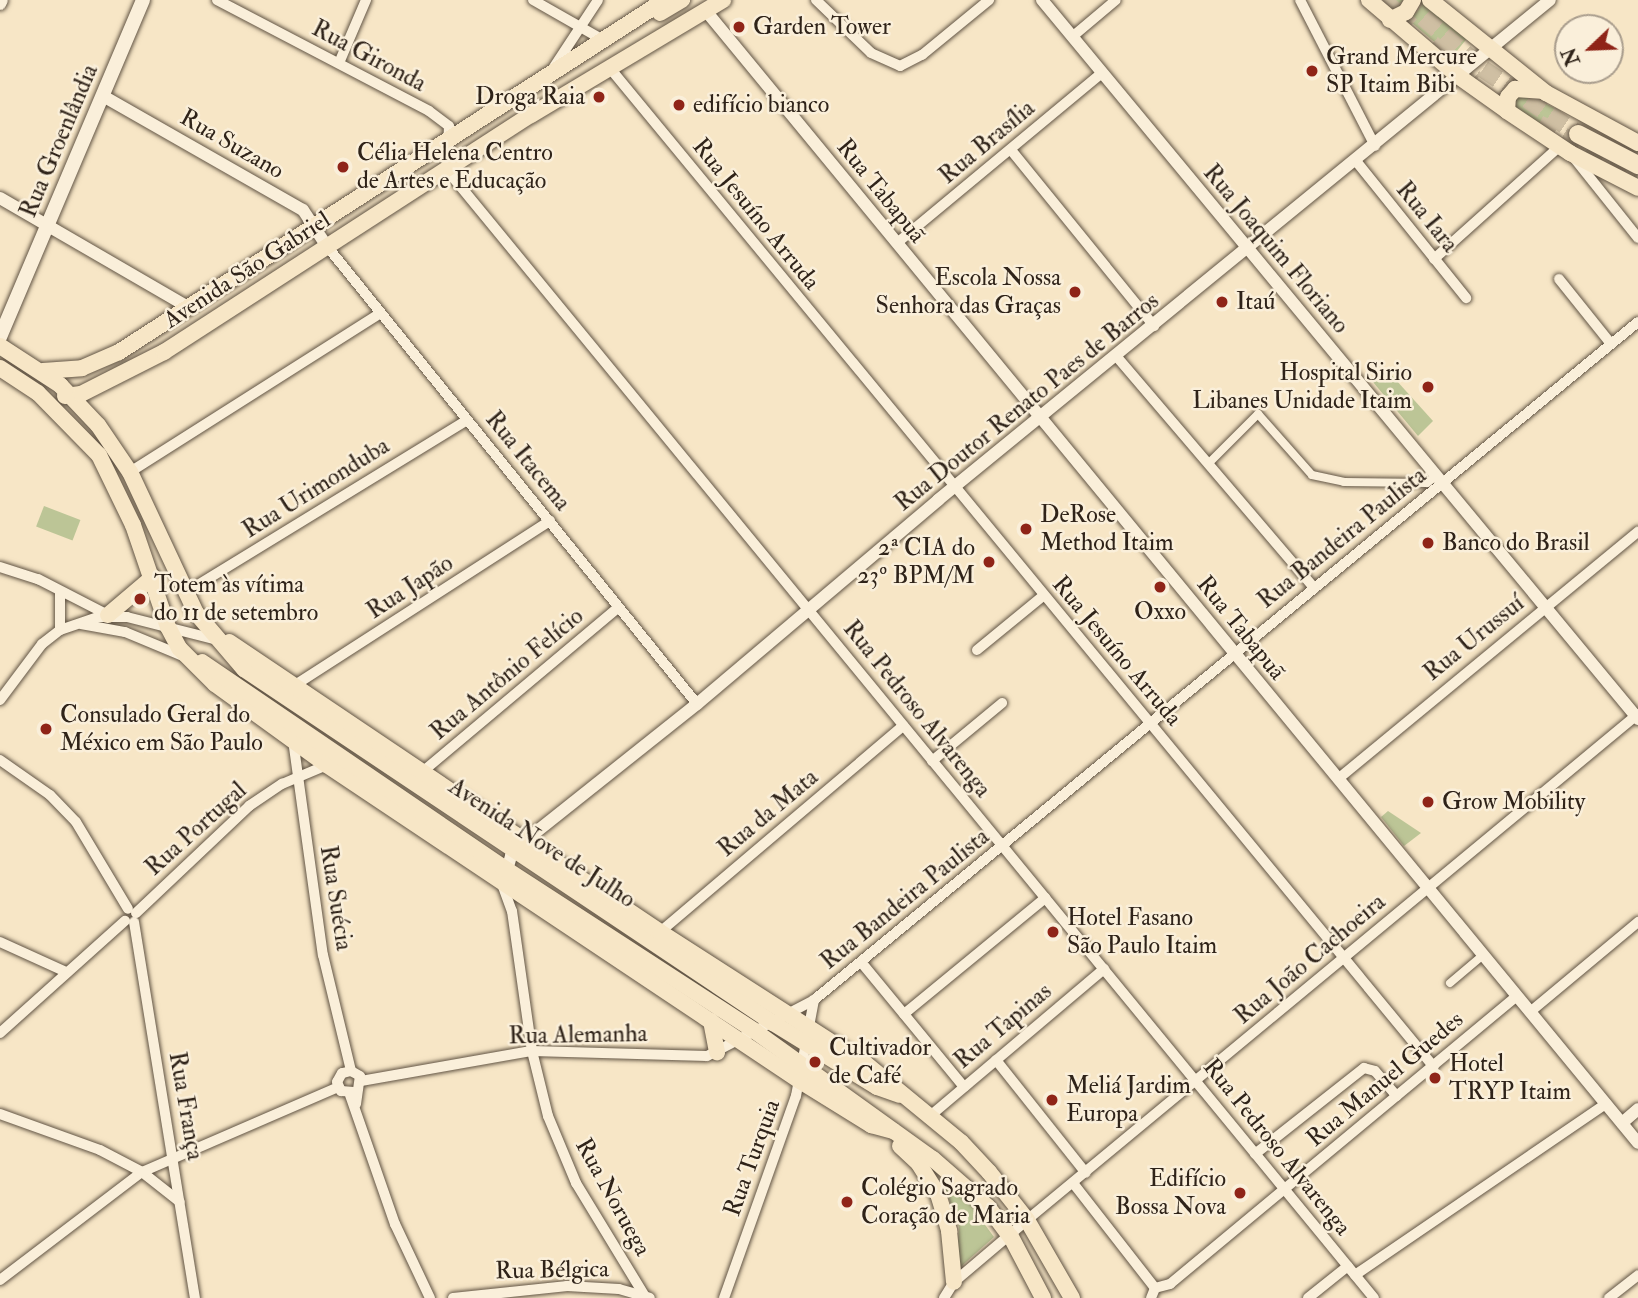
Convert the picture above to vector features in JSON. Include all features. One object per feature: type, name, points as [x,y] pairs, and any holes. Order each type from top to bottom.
[{"type":"highway","points":[[1578,134],[1638,165]]},
{"type":"main road","name":"Rua Groenlândia","points":[[0,337],[143,0]]},
{"type":"main road","name":"Avenida São Gabriel","points":[[43,371],[100,362],[452,140],[666,0]]},
{"type":"main road","points":[[563,68],[682,0]]},
{"type":"main road","points":[[705,5],[723,0]]},
{"type":"main road","points":[[1369,0],[1458,76],[1565,150],[1638,188]]},
{"type":"main road","points":[[1390,20],[1406,12],[1413,0]]},
{"type":"main road","points":[[1430,0],[1546,93],[1638,143]]},
{"type":"main road","name":"Avenida São Gabriel","points":[[38,393],[74,397],[164,352],[326,245],[705,5]]},
{"type":"main road","points":[[1507,110],[1515,89],[1546,93]]},
{"type":"main road","name":"Avenida Nove de Julho","points":[[0,346],[43,371],[74,397],[98,425],[130,472],[188,593],[215,639],[263,684],[660,932],[780,1019]]},
{"type":"main road","name":"Avenida Nove de Julho","points":[[0,368],[38,393],[99,455],[117,487],[153,577],[168,627],[187,657],[215,684],[327,765],[504,875],[961,1180],[1011,1237],[1043,1298]]},
{"type":"main road","points":[[97,387],[98,425]]},
{"type":"main road","points":[[108,615],[153,577]]},
{"type":"main road","name":"Avenida Nove de Julho","points":[[188,593],[228,641],[292,687],[780,1019],[807,1036],[866,1064],[900,1095],[930,1115],[961,1142],[1027,1220],[1072,1298]]},
{"type":"main road","name":"Avenida Nove de Julho","points":[[187,657],[216,670],[504,875],[520,893],[711,1021],[749,1036]]},
{"type":"main road","points":[[711,1021],[717,1052]]},
{"type":"main road","points":[[888,1130],[919,1164],[938,1194],[949,1231],[951,1292]]},
{"type":"street","name":"Rua Gironda","points":[[216,0],[439,118],[449,127],[452,140]]},
{"type":"street","points":[[339,63],[366,0]]},
{"type":"street","points":[[533,0],[603,40]]},
{"type":"street","points":[[547,78],[598,0]]},
{"type":"street","points":[[816,0],[881,60],[900,66],[922,55],[989,0]]},
{"type":"street","name":"Rua Joaquim Floriano","points":[[1042,0],[1249,248],[1434,483],[1545,607],[1637,717]]},
{"type":"street","points":[[1072,37],[1116,0]]},
{"type":"street","points":[[1300,0],[1375,146]]},
{"type":"street","name":"Rua Doutor Renato Paes de Barros","points":[[504,875],[521,845],[697,704],[953,488],[1117,357],[1550,0]]},
{"type":"street","name":"Rua Tabapuã","points":[[705,5],[897,243],[1638,1143]]},
{"type":"street","name":"Rua Jesuíno Arruda","points":[[611,66],[953,488],[1434,1067]]},
{"type":"street","name":"Rua Brasília","points":[[897,243],[1102,73]]},
{"type":"street","name":"Rua Suzano","points":[[103,96],[303,210],[315,224],[326,245]]},
{"type":"street","points":[[447,170],[452,140]]},
{"type":"street","points":[[1011,150],[1154,326]]},
{"type":"street","points":[[1434,260],[1565,150],[1638,238]]},
{"type":"street","name":"Rua Iara","points":[[1356,161],[1466,298]]},
{"type":"street","name":"Rua Pedroso Alvarenga","points":[[447,170],[1374,1298]]},
{"type":"street","points":[[0,198],[188,307]]},
{"type":"street","name":"Rua Itacema","points":[[326,245],[379,314],[697,704]]},
{"type":"street","points":[[1559,279],[1611,344]]},
{"type":"street","points":[[130,472],[379,314]]},
{"type":"street","name":"Rua Bandeira Paulista","points":[[780,1019],[814,1000],[861,962],[1314,588],[1434,483],[1638,322]]},
{"type":"street","points":[[1117,357],[1314,588]]},
{"type":"street","points":[[1208,464],[1258,414],[1312,475],[1344,482],[1434,483]]},
{"type":"street","name":"Rua Urimonduba","points":[[188,593],[467,420]]},
{"type":"street","name":"Rua Japão","points":[[292,687],[550,521]]},
{"type":"street","name":"Rua Urussuí","points":[[1338,779],[1638,532]]},
{"type":"street","points":[[0,567],[38,579],[108,615],[215,639]]},
{"type":"street","points":[[60,592],[60,630]]},
{"type":"street","points":[[977,650],[1043,596]]},
{"type":"street","name":"Rua Antônio Felício","points":[[421,773],[619,607]]},
{"type":"street","points":[[0,700],[28,658],[60,630],[108,615]]},
{"type":"street","points":[[77,624],[125,632],[187,657]]},
{"type":"street","points":[[932,761],[1002,703]]},
{"type":"street","name":"Rua João Cachoeira","points":[[951,1292],[1027,1220],[1637,717]]},
{"type":"street","name":"Rua da Mata","points":[[660,932],[903,726]]},
{"type":"street","name":"Rua Suécia","points":[[293,740],[296,777],[323,955],[346,1068]]},
{"type":"street","name":"Rua França","points":[[0,760],[50,795],[76,822],[131,916],[174,1154],[195,1298]]},
{"type":"street","name":"Rua Portugal","points":[[0,1033],[249,806],[296,777],[327,765]]},
{"type":"street","name":"Rua Noruega","points":[[504,875],[512,911],[532,1051],[561,1152],[647,1297]]},
{"type":"street","points":[[512,911],[520,893]]},
{"type":"street","points":[[904,1014],[1045,898]]},
{"type":"street","points":[[1531,1012],[1638,922]]},
{"type":"street","points":[[0,942],[66,972]]},
{"type":"street","points":[[1450,983],[1483,955]]},
{"type":"street","points":[[861,962],[964,1087]]},
{"type":"street","name":"Rua Tapinas","points":[[930,1115],[1104,969]]},
{"type":"street","name":"Rua Manuel Guedes","points":[[1159,1293],[1517,996]]},
{"type":"street","name":"Rua Bandeira Paulista","points":[[807,1036],[814,1000]]},
{"type":"street","name":"Rua Alemanha","points":[[362,1081],[532,1051],[695,1057],[717,1052],[780,1019]]},
{"type":"street","name":"Rua Turquia","points":[[724,1298],[801,1073],[807,1036]]},
{"type":"street","points":[[996,1060],[1086,1173]]},
{"type":"street","points":[[0,1280],[142,1172],[174,1154],[338,1087],[346,1068],[362,1081],[354,1094],[355,1107],[395,1224],[430,1298]]},
{"type":"street","points":[[1255,1154],[1364,1068],[1375,1071],[1397,1096]]},
{"type":"street","points":[[338,1087],[354,1094]]},
{"type":"street","points":[[1355,1275],[1606,1104]]},
{"type":"street","points":[[1622,1123],[1638,1109]]},
{"type":"street","points":[[0,1114],[121,1161],[142,1172],[180,1202]]},
{"type":"street","points":[[121,1161],[132,1179]]},
{"type":"street","points":[[1073,1183],[1159,1293]]},
{"type":"street","points":[[1308,1298],[1348,1266]]},
{"type":"street","points":[[1609,1298],[1638,1275]]},
{"type":"street","name":"Rua Bélgica","points":[[453,1298],[568,1286],[647,1297]]},
{"type":"green space","points":[[1385,0],[1427,0],[1469,36],[1452,57]]},
{"type":"green space","points":[[1524,93],[1561,111],[1549,129],[1516,108],[1515,98]]},
{"type":"green space","points":[[1387,370],[1433,421],[1418,436],[1373,382]]},
{"type":"green space","points":[[44,506],[80,520],[73,541],[36,527]]},
{"type":"green space","points":[[1388,811],[1421,833],[1404,846],[1381,817]]},
{"type":"green space","points":[[941,1177],[966,1199],[994,1237],[956,1271],[959,1227]]},
{"type":"tunnel","points":[[1383,0],[1411,26]]},
{"type":"tunnel","points":[[1403,0],[1483,69],[1578,134]]},
{"type":"tunnel","points":[[1432,44],[1476,80]]},
{"type":"tunnel","points":[[1539,124],[1638,175]]},
{"type":"place","name":"Garden Tower","points":[[739,27]]},
{"type":"place","name":"Grand Mercure SP Itaim Bibi","points":[[1312,71]]},
{"type":"place","name":"Droga Raia","points":[[599,97]]},
{"type":"place","name":"edifício bianco","points":[[679,105]]},
{"type":"place","name":"Célia Helena Centro de Artes e Educação","points":[[343,167]]},
{"type":"place","name":"Escola Nossa Senhora das Graças","points":[[1075,292]]},
{"type":"place","name":"Itaú","points":[[1222,302]]},
{"type":"place","name":"Hospital Sirio Libanes Unidade Itaim","points":[[1428,387]]},
{"type":"place","name":"DeRose Method Itaim","points":[[1026,529]]},
{"type":"place","name":"Banco do Brasil","points":[[1428,543]]},
{"type":"place","name":"2ª CIA do 23º BPM/M","points":[[989,562]]},
{"type":"place","name":"Oxxo","points":[[1160,587]]},
{"type":"place","name":"Totem às vítima do 11 de setembro","points":[[140,599]]},
{"type":"place","name":"Consulado Geral do México em São Paulo","points":[[46,729]]},
{"type":"place","name":"Grow Mobility","points":[[1428,802]]},
{"type":"place","name":"Hotel Fasano São Paulo Itaim","points":[[1053,932]]},
{"type":"place","name":"Cultivador de Café","points":[[815,1062]]},
{"type":"place","name":"Hotel TRYP Itaim","points":[[1435,1078]]},
{"type":"place","name":"Meliá Jardim Europa","points":[[1052,1100]]},
{"type":"place","name":"Edifício Bossa Nova","points":[[1240,1193]]},
{"type":"place","name":"Colégio Sagrado Coração de Maria","points":[[847,1202]]}]
